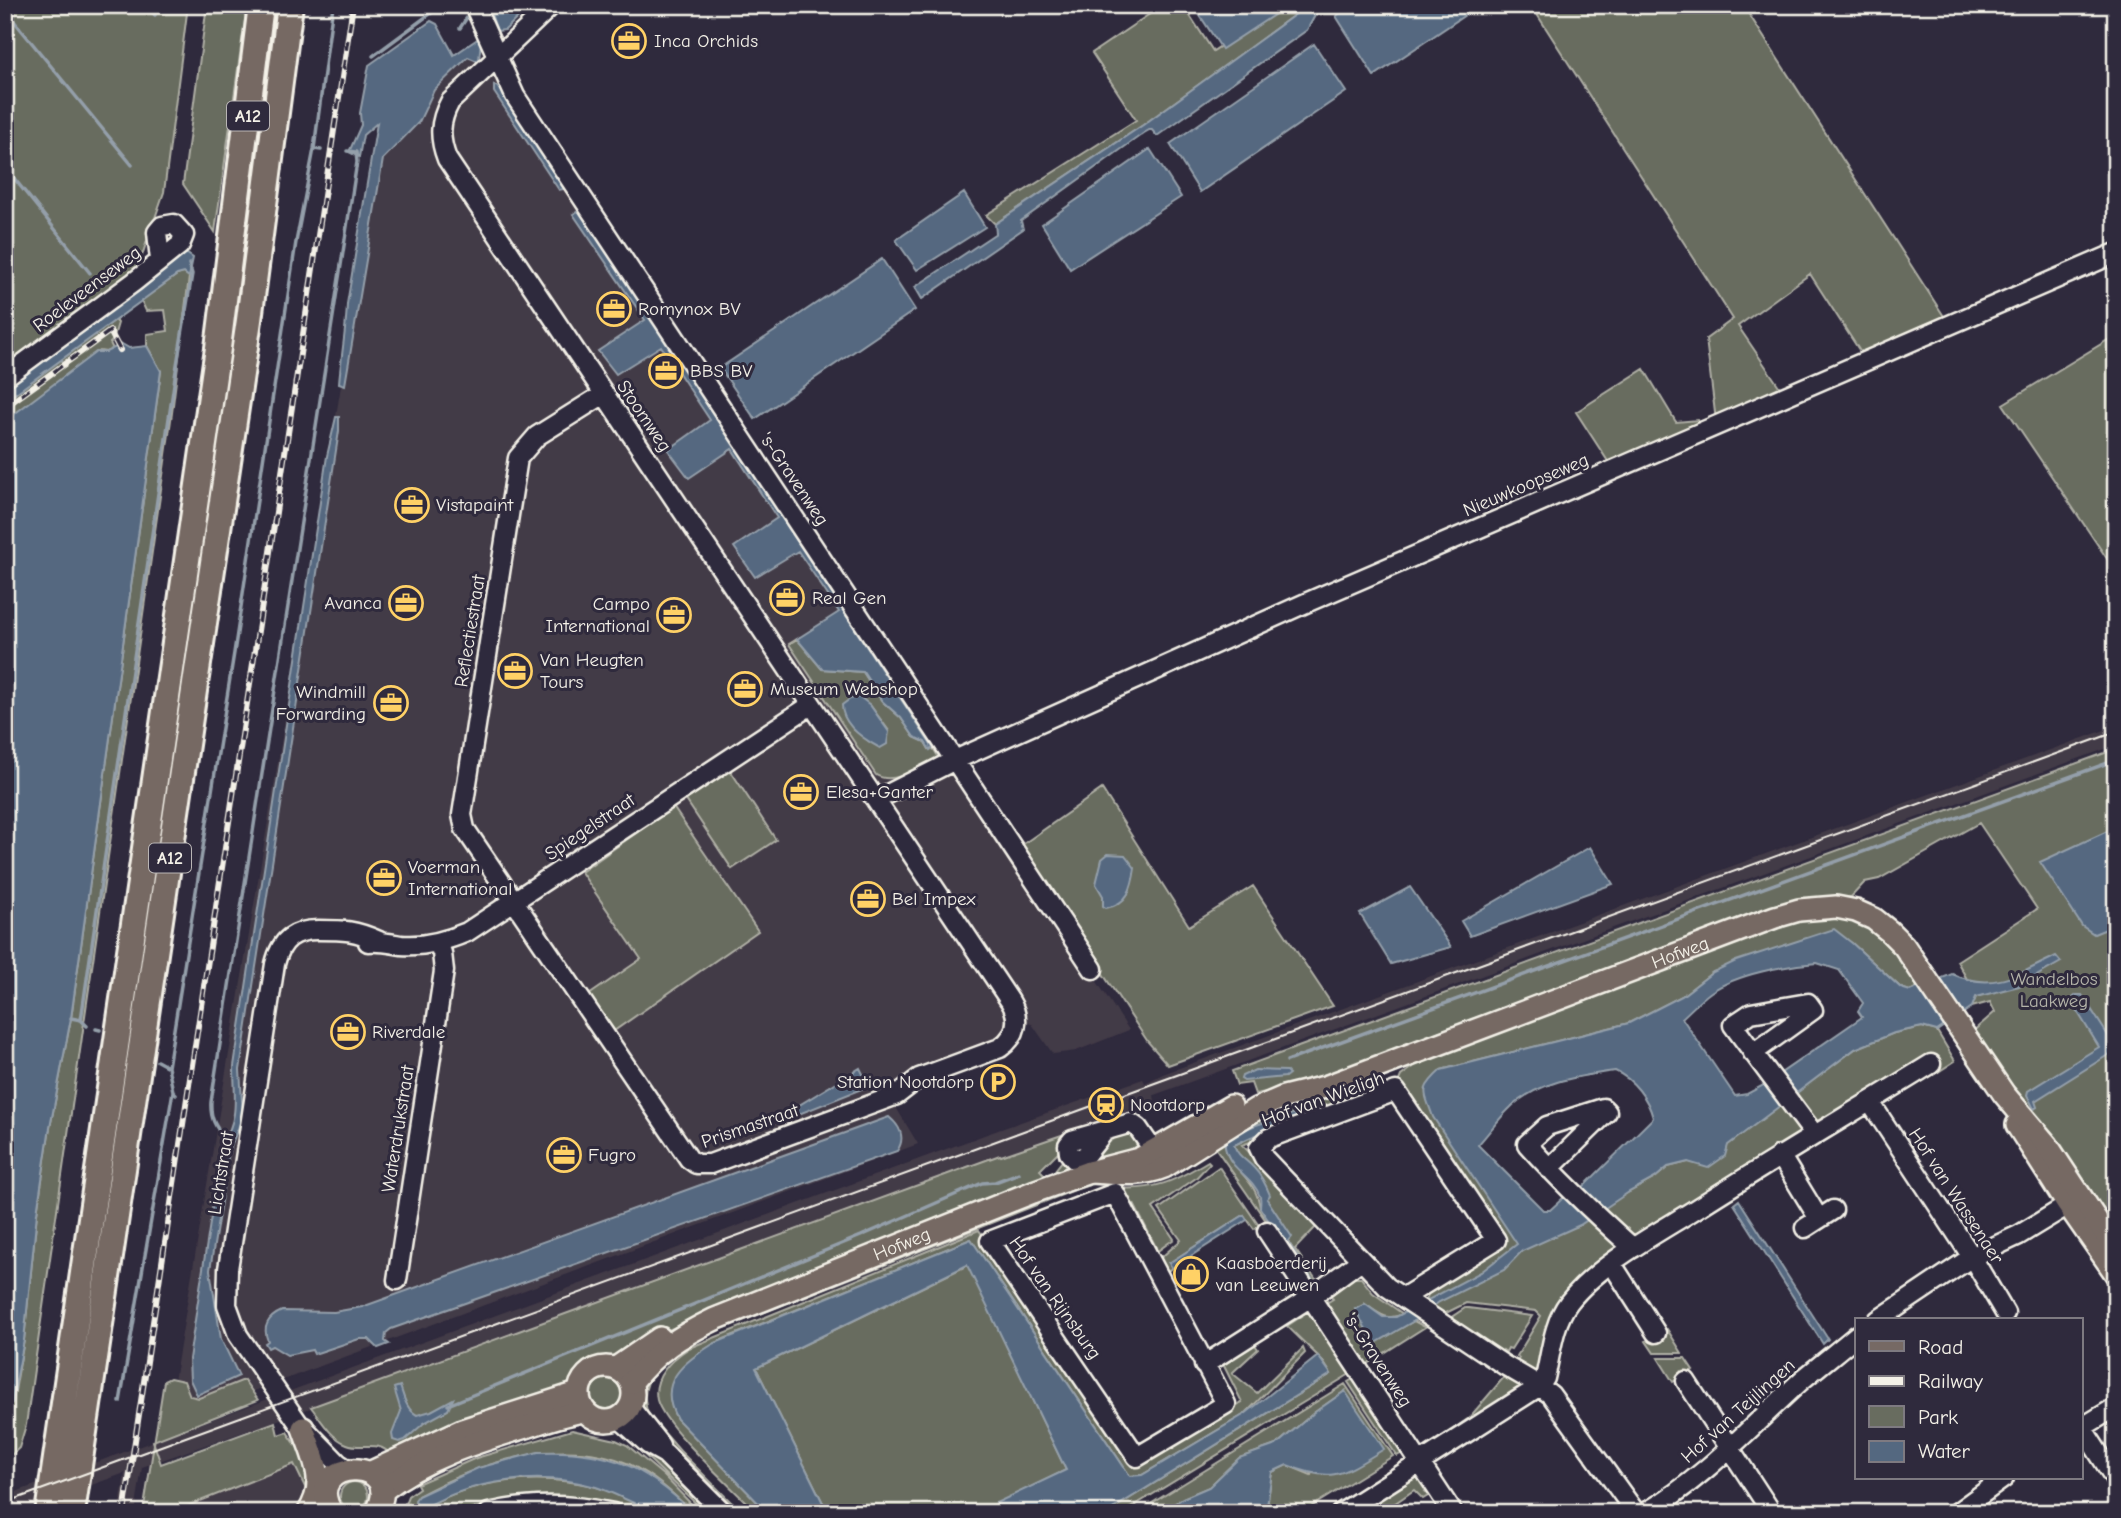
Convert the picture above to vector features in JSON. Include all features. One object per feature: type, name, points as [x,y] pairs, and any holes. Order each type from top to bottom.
[{"type":"highway","name":"A12","points":[[48,1513],[216,361],[261,5]]},
{"type":"highway","name":"A12","points":[[72,1513],[249,320],[289,5]]},
{"type":"main road","name":"Hofweg","points":[[623,1376],[666,1335],[715,1319],[1089,1172],[1160,1159],[1238,1102],[1252,1098],[1284,1097],[1325,1087],[1799,910],[1836,907],[1856,911],[1874,919],[1904,946],[2004,1094],[2047,1144],[2116,1274]]},
{"type":"main road","name":"Hofweg","points":[[2075,1201],[2116,1250]]},
{"type":"main road","points":[[604,1366],[623,1376],[633,1395],[624,1412],[609,1421],[598,1420],[581,1402],[584,1377],[604,1366]]},
{"type":"main road","points":[[369,1473],[462,1430],[581,1402]]},
{"type":"main road","points":[[382,1491],[397,1479],[431,1461],[581,1402]]},
{"type":"main road","points":[[303,1428],[317,1468],[317,1498],[322,1511]]},
{"type":"main road","points":[[322,1511],[326,1496],[339,1474],[362,1469],[379,1483],[382,1491],[382,1499],[376,1513]]},
{"type":"street","name":"'s-Gravenweg","points":[[474,5],[515,96],[1093,969]]},
{"type":"street","name":"Stoomweg","points":[[552,5],[450,102],[443,115],[441,143],[447,159],[1010,1001],[1017,1018]]},
{"type":"street","name":"Nieuwkoopseweg","points":[[955,760],[1308,602],[2116,253]]},
{"type":"street","name":"Roeleveenseweg","points":[[5,377],[160,260]]},
{"type":"street","name":"Reflectiestraat","points":[[514,903],[465,829],[462,815],[519,458],[537,436],[604,394]]},
{"type":"street","name":"Spiegelstraat","points":[[316,930],[333,939],[403,945],[438,943],[467,932],[811,705]]},
{"type":"street","points":[[876,800],[955,760]]},
{"type":"street","name":"Prismastraat","points":[[514,903],[689,1159],[696,1164],[720,1162],[897,1095],[919,1078],[1000,1048],[1014,1033],[1017,1018]]},
{"type":"street","name":"Lichtstraat","points":[[316,930],[299,932],[287,939],[277,953],[226,1285],[228,1306],[238,1335],[303,1428],[338,1463],[339,1474]]},
{"type":"street","name":"Waterdrukstraat","points":[[397,1280],[444,971],[438,943]]},
{"type":"street","points":[[1754,1053],[1814,1134]]},
{"type":"street","points":[[1340,1513],[1540,1386],[1545,1378],[1558,1321],[1568,1304],[1581,1289],[1633,1248],[1931,1064]]},
{"type":"street","name":"Hof van Wieligh","points":[[1408,1299],[1496,1240],[1396,1091],[1269,1138],[1259,1148],[1264,1158],[1387,1287],[1551,1395],[1636,1513]]},
{"type":"street","name":"Hof van Wassenaer","points":[[1870,1102],[2006,1313]]},
{"type":"street","points":[[1104,1132],[1134,1124],[1160,1159]]},
{"type":"street","points":[[1780,1155],[1819,1219]]},
{"type":"street","points":[[1549,1169],[1633,1248]]},
{"type":"street","name":"Hof van Rijnsburg","points":[[1115,1193],[1204,1365],[1226,1404],[1137,1457],[990,1241],[1115,1193]]},
{"type":"street","points":[[1881,1318],[1972,1257],[2019,1235],[2075,1201]]},
{"type":"street","name":"'s-Gravenweg","points":[[1267,1231],[1453,1513]]},
{"type":"street","points":[[1204,1365],[1311,1297],[1360,1261]]},
{"type":"street","points":[[1612,1264],[1656,1333]]},
{"type":"street","name":"Hof van Teijlingen","points":[[1645,1513],[1689,1483],[1730,1449],[1803,1380],[1855,1337]]},
{"type":"street","points":[[1686,1381],[1772,1513]]},
{"type":"street","points":[[2082,1426],[2116,1407]]},
{"type":"street","points":[[624,1412],[649,1445],[665,1454],[724,1513]]},
{"type":"street","points":[[2082,1429],[2116,1480]]},
{"type":"street","points":[[1956,1513],[2001,1480]]},
{"type":"street","points":[[488,1513],[554,1505],[594,1508],[612,1513]]},
{"type":"shaded area","points":[[476,47],[1129,1030],[1076,1051],[1053,1054],[1032,1024],[1022,1022],[1018,1034],[925,1080],[894,1104],[918,1144],[167,1423],[385,124]]},
{"type":"shaded area","points":[[2116,726],[2116,745],[1154,1095],[1155,1101],[1001,1157],[999,1155],[278,1420],[142,1467],[135,1513],[119,1513],[125,1473],[33,1506],[31,1511],[25,1513],[5,1513],[5,1496],[987,1134],[1143,1079],[1145,1083],[1163,1074]]},
{"type":"shaded area","points":[[295,1463],[310,1495],[298,1513],[170,1513]]},
{"type":"green space","points":[[5,5],[188,5],[164,192],[137,270],[5,367]]},
{"type":"green space","points":[[207,5],[247,5],[215,232],[183,184]]},
{"type":"green space","points":[[1163,5],[1183,5],[1213,51],[1283,5],[1308,5],[1143,125],[995,224],[986,215],[1136,120],[1092,53]]},
{"type":"green space","points":[[1531,5],[1743,5],[1947,321],[1863,356],[1810,274],[1738,326],[1783,392],[1716,421],[1706,339],[1733,319]]},
{"type":"green space","points":[[184,273],[189,277],[172,413],[26,1425],[19,1448],[5,1461],[5,1411],[13,1402],[24,1340],[37,1213],[71,1018],[161,371],[147,346],[147,334],[168,331],[165,310],[146,311],[141,300]]},
{"type":"green space","points":[[115,320],[118,323],[110,343],[113,349],[100,351],[5,421],[5,401]]},
{"type":"green space","points":[[2116,335],[2116,572],[2003,404]]},
{"type":"green space","points":[[1644,369],[1676,422],[1698,420],[1700,428],[1611,466],[1576,412]]},
{"type":"green space","points":[[797,639],[822,669],[863,672],[882,701],[901,718],[914,737],[925,742],[929,749],[933,748],[939,758],[899,777],[883,778],[876,775],[789,644]],"holes":[[[870,705],[889,731],[870,742],[853,729]]]},
{"type":"green space","name":"Wandelbos Laakweg","points":[[2116,749],[2116,1244],[1971,1033],[1995,1012],[1990,1002],[1972,1007],[1976,997],[1985,994],[1968,981],[1957,961],[2037,909],[1979,823],[1879,879],[1865,882],[1851,897],[1803,899],[1713,929],[1438,1032],[1306,1085],[1255,1094],[1251,1083],[1237,1085],[1232,1071]]},
{"type":"green space","points":[[730,770],[776,840],[732,869],[686,800]]},
{"type":"green space","points":[[1102,789],[1189,926],[1253,886],[1333,1006],[1168,1065],[1148,1042],[1019,847]]},
{"type":"green space","points":[[673,807],[758,931],[611,1033],[586,997],[641,959],[581,872]]},
{"type":"green space","points":[[1836,916],[1868,925],[1889,942],[1921,985],[1910,991],[1901,988],[1852,943],[1713,972],[1682,996],[1629,1023],[1441,1070],[1522,1250],[1655,1178],[1668,1167],[1688,1162],[1728,1145],[1855,1049],[1894,1033],[1922,1027],[1937,1031],[1955,1061],[1938,1072],[1932,1061],[1590,1274],[1542,1369],[1514,1397],[1423,1453],[1420,1452],[1469,1418],[1517,1362],[1517,1356],[1541,1316],[1536,1311],[1466,1303],[1444,1314],[1425,1302],[1429,1292],[1427,1288],[1501,1242],[1397,1086],[1401,1076],[1427,1057],[1804,917]]},
{"type":"green space","points":[[1375,1075],[1386,1087],[1314,1119],[1242,1145],[1315,1219],[1316,1227],[1295,1249],[1319,1284],[1312,1287],[1210,1140],[1229,1127]],"holes":[[[1304,1111],[1308,1117],[1234,1145],[1291,1237],[1288,1241],[1312,1280],[1310,1281],[1260,1208],[1255,1191],[1226,1152],[1235,1134]]]},
{"type":"green space","points":[[1079,1129],[1081,1132],[1040,1170],[1044,1174],[1029,1187],[658,1334],[614,1362],[601,1362],[586,1368],[573,1386],[390,1454],[380,1447],[353,1446],[341,1441],[311,1407],[1000,1155]]},
{"type":"green space","points":[[1126,1133],[1133,1136],[1142,1149],[1048,1179],[1063,1160],[1068,1164],[1108,1140]]},
{"type":"green space","points":[[1202,1151],[1204,1155],[1172,1174],[1093,1184],[1077,1189],[687,1343],[665,1359],[648,1381],[645,1404],[649,1420],[638,1407],[638,1387],[675,1346],[1059,1189]]},
{"type":"green space","points":[[1208,1161],[1210,1163],[1196,1178],[1153,1208],[1174,1239],[1152,1255],[1149,1251],[1156,1247],[1134,1204],[1126,1208],[1116,1188],[1154,1186],[1185,1174]]},
{"type":"green space","points":[[1219,1167],[1259,1226],[1254,1229],[1244,1215],[1169,1263],[1172,1268],[1163,1274],[1156,1262],[1181,1240],[1159,1209]]},
{"type":"green space","points":[[979,1230],[1138,1465],[1242,1402],[1222,1362],[1253,1342],[1258,1349],[1232,1373],[1257,1393],[1303,1348],[1305,1353],[1245,1414],[1142,1475],[1130,1476],[971,1239],[724,1339],[701,1352],[681,1370],[671,1393],[677,1419],[768,1513],[757,1513],[686,1442],[662,1412],[656,1392],[660,1376],[670,1363],[689,1348]]},
{"type":"green space","points":[[968,1265],[1066,1470],[978,1513],[828,1513],[756,1368]]},
{"type":"green space","points":[[1353,1278],[1361,1278],[1373,1293],[1403,1314],[1387,1317],[1365,1304],[1373,1344],[1414,1321],[1425,1327],[1362,1367],[1320,1301],[1325,1297],[1328,1302],[1333,1299],[1330,1294]]},
{"type":"green space","points":[[1311,1305],[1355,1371],[1122,1513],[1106,1513],[1331,1374],[1322,1360],[1287,1326],[1302,1316],[1300,1313]]},
{"type":"green space","points":[[1465,1308],[1532,1316],[1511,1349],[1508,1348],[1506,1352],[1503,1350],[1500,1355],[1447,1320]]},
{"type":"green space","points":[[1667,1329],[1682,1353],[1654,1353],[1646,1341]]},
{"type":"green space","points":[[1658,1358],[1685,1358],[1693,1370],[1673,1382]]},
{"type":"green space","points":[[1358,1376],[1406,1451],[1397,1456],[1348,1382]]},
{"type":"green space","points":[[170,1378],[184,1381],[190,1396],[199,1398],[244,1380],[258,1400],[155,1440],[164,1381]]},
{"type":"green space","points":[[606,1379],[612,1380],[620,1388],[620,1400],[612,1408],[606,1409],[600,1408],[592,1400],[591,1394],[592,1388],[600,1380]]},
{"type":"green space","points":[[1345,1384],[1393,1456],[1301,1513],[1266,1513],[1272,1472],[1287,1465],[1311,1475],[1345,1391],[1276,1445],[1239,1458],[1209,1487],[1183,1498],[1161,1513],[1147,1513],[1144,1508]]},
{"type":"green space","points":[[275,1422],[278,1435],[287,1432],[307,1461],[310,1486],[305,1487],[294,1464],[170,1513],[143,1513],[154,1444],[161,1464]]},
{"type":"green space","points":[[656,1423],[742,1513],[733,1513],[651,1426]]},
{"type":"green space","points":[[572,1430],[627,1445],[664,1476],[700,1513],[693,1513],[663,1486],[629,1464],[603,1455],[549,1452],[494,1463],[418,1496],[424,1508],[464,1490],[485,1485],[507,1481],[550,1480],[602,1488],[658,1513],[642,1513],[589,1498],[555,1496],[499,1501],[454,1513],[404,1513],[408,1496],[419,1488],[417,1484],[476,1458]]},
{"type":"green space","points":[[637,1441],[714,1513],[706,1513],[635,1446]]},
{"type":"green space","points":[[1411,1476],[1421,1476],[1429,1489],[1425,1492],[1428,1496],[1423,1499],[1414,1490],[1381,1513],[1353,1513]]},
{"type":"green space","points":[[354,1482],[364,1486],[368,1496],[364,1506],[354,1510],[344,1506],[340,1496],[344,1486]]},
{"type":"water","points":[[488,5],[531,5],[505,30],[497,31]]},
{"type":"water","points":[[1193,5],[1289,5],[1222,49]]},
{"type":"water","points":[[1308,5],[1327,5],[1317,12],[1307,30],[1157,136],[1151,129],[1144,133],[1021,221],[1023,229],[922,299],[915,287],[996,233],[995,224],[1143,125]]},
{"type":"water","points":[[1352,5],[1480,5],[1374,76],[1336,16]]},
{"type":"water","points":[[431,21],[437,24],[454,55],[479,38],[479,59],[477,61],[468,57],[434,90],[419,122],[383,159],[345,385],[339,383],[347,304],[377,123],[363,135],[359,157],[349,152],[361,125],[360,113],[369,65]]},
{"type":"water","points":[[1314,44],[1346,92],[1200,192],[1170,144]]},
{"type":"water","points":[[494,85],[501,89],[565,186],[564,189],[559,190],[494,92]]},
{"type":"water","points":[[1150,149],[1181,197],[1070,269],[1042,224]]},
{"type":"water","points":[[964,193],[985,227],[917,270],[896,240]]},
{"type":"water","points":[[580,210],[933,748],[930,750],[925,742],[914,737],[901,718],[882,701],[863,672],[822,669],[797,639],[839,612],[798,551],[755,577],[734,547],[777,518],[732,449],[689,478],[668,450],[710,420],[661,346],[616,374],[598,351],[645,320],[573,214]]},
{"type":"water","points":[[186,253],[193,258],[189,277],[184,273],[177,275],[5,401],[5,386]]},
{"type":"water","points":[[882,259],[915,310],[755,419],[720,368]]},
{"type":"water","points":[[122,344],[129,348],[147,346],[161,371],[71,1018],[37,1213],[24,1340],[12,1402],[5,1411],[5,421],[96,352],[106,352]]},
{"type":"water","points":[[336,417],[339,417],[339,431],[240,1070],[243,1116],[229,1151],[210,1270],[221,1339],[239,1376],[197,1395],[190,1380],[189,1359],[222,1145],[234,1116],[234,1066],[327,456]]},
{"type":"water","points":[[860,697],[870,705],[889,732],[887,744],[880,748],[861,736],[850,725],[843,712],[842,705],[850,699]]},
{"type":"water","points":[[2116,827],[2116,925],[2094,934],[2082,926],[2040,862]]},
{"type":"water","points":[[1590,847],[1613,884],[1470,936],[1461,921]]},
{"type":"water","points":[[1108,854],[1125,855],[1135,868],[1128,894],[1119,903],[1106,908],[1096,884],[1102,859]]},
{"type":"water","points":[[1410,887],[1451,947],[1391,964],[1360,914]]},
{"type":"water","points":[[1834,929],[1901,988],[1910,991],[1952,974],[1967,979],[1994,981],[2006,979],[2056,956],[2061,962],[2019,986],[1976,997],[1972,1007],[1937,1031],[1922,1027],[1894,1033],[1855,1049],[1728,1145],[1725,1156],[1708,1168],[1688,1162],[1668,1167],[1580,1225],[1522,1251],[1504,1270],[1439,1302],[1414,1321],[1374,1344],[1355,1309],[1365,1304],[1383,1317],[1396,1317],[1481,1272],[1517,1244],[1433,1117],[1425,1091],[1429,1082],[1441,1070],[1629,1023],[1682,996],[1713,972],[1736,961]],"holes":[[[1817,963],[1839,970],[1863,1003],[1858,1011],[1862,1017],[1762,1086],[1747,1094],[1735,1096],[1682,1018],[1711,992],[1734,980],[1777,968]],[[1615,1071],[1639,1090],[1653,1118],[1582,1188],[1563,1198],[1550,1210],[1543,1210],[1478,1145],[1507,1111],[1530,1093],[1572,1078]]]},
{"type":"water","points":[[2075,995],[2082,995],[2111,1040],[2116,1040],[2116,1050],[2035,1101],[2037,1107],[2034,1109],[2027,1095],[2028,1091],[2099,1047],[2071,1001]]},
{"type":"water","points":[[860,1068],[869,1086],[779,1122],[778,1118]]},
{"type":"water","points":[[1255,1070],[1286,1071],[1289,1074],[1285,1077],[1244,1081],[1241,1079]]},
{"type":"water","points":[[1304,1111],[1308,1117],[1234,1145],[1263,1181],[1270,1195],[1267,1199],[1292,1237],[1288,1242],[1313,1280],[1310,1282],[1260,1208],[1260,1197],[1255,1187],[1233,1164],[1225,1146],[1229,1138],[1248,1128]]},
{"type":"water","points":[[889,1117],[900,1132],[901,1141],[897,1151],[391,1329],[386,1333],[385,1341],[389,1344],[378,1348],[369,1339],[359,1339],[314,1354],[312,1350],[287,1355],[272,1346],[268,1348],[265,1343],[268,1341],[268,1323],[282,1311],[334,1312],[362,1307]]},
{"type":"water","points":[[1739,1200],[1828,1339],[1823,1344],[1734,1204]]},
{"type":"water","points":[[1244,1215],[1247,1220],[1172,1268],[1169,1263]]},
{"type":"water","points":[[971,1239],[1130,1476],[1142,1475],[1245,1414],[1318,1356],[1331,1374],[1106,1513],[1001,1513],[996,1503],[1066,1470],[967,1265],[756,1368],[828,1513],[768,1513],[677,1419],[671,1406],[671,1384],[683,1366],[713,1344]]},
{"type":"water","points":[[400,1386],[408,1406],[417,1415],[453,1399],[448,1410],[424,1423],[399,1442],[393,1440],[392,1434],[401,1411],[394,1388]]},
{"type":"water","points":[[1345,1391],[1384,1449],[1338,1474],[1316,1474],[1287,1465],[1272,1472],[1266,1513],[1161,1513],[1183,1498],[1209,1487],[1239,1458],[1276,1445]]},
{"type":"water","points":[[538,1452],[584,1454],[623,1463],[658,1483],[693,1513],[656,1512],[596,1487],[553,1479],[486,1484],[443,1498],[424,1508],[416,1505],[418,1496],[478,1468]]},
{"type":"waterway","points":[[146,5],[155,15]]},
{"type":"waterway","points":[[168,1067],[296,242],[314,149],[333,5]]},
{"type":"waterway","points":[[373,56],[442,5]]},
{"type":"waterway","points":[[460,28],[468,16],[464,5]]},
{"type":"waterway","points":[[5,10],[132,165]]},
{"type":"waterway","points":[[314,149],[321,150]]},
{"type":"waterway","points":[[226,1139],[214,1122],[211,1102],[357,162],[356,152],[347,151]]},
{"type":"waterway","points":[[5,167],[90,273]]},
{"type":"waterway","points":[[81,1020],[192,274],[189,264]]},
{"type":"waterway","points":[[5,340],[13,350]]},
{"type":"waterway","points":[[1287,1061],[2116,760]]},
{"type":"waterway","points":[[71,1018],[81,1020],[87,1026]]},
{"type":"waterway","points":[[96,1029],[100,1030]]},
{"type":"waterway","points":[[157,1061],[168,1067],[176,1094]]},
{"type":"waterway","points":[[120,1402],[173,1091]]},
{"type":"waterway","points":[[448,1405],[861,1236],[982,1183],[995,1182],[1019,1173]]},
{"type":"tram line","points":[[5,1503],[2116,732]]},
{"type":"railway","points":[[124,1513],[353,5]]},
{"type":"railway","points":[[5,407],[110,331],[120,350]]},
{"type":"place","name":"Inca Orchids","points":[[629,41]]},
{"type":"place","name":"Romynox BV","points":[[614,309]]},
{"type":"place","name":"BBS BV","points":[[666,371]]},
{"type":"place","name":"Vistapaint","points":[[412,505]]},
{"type":"place","name":"Real Gen","points":[[787,598]]},
{"type":"place","name":"Avanca","points":[[406,603]]},
{"type":"place","name":"Campo International","points":[[674,615]]},
{"type":"place","name":"Van Heugten Tours","points":[[515,671]]},
{"type":"place","name":"Museum Webshop","points":[[745,689]]},
{"type":"place","name":"Windmill Forwarding","points":[[391,703]]},
{"type":"place","name":"Elesa+Ganter","points":[[801,792]]},
{"type":"place","name":"Voerman International","points":[[384,878]]},
{"type":"place","name":"Bel Impex","points":[[868,899]]},
{"type":"place","name":"Riverdale","points":[[348,1032]]},
{"type":"place","name":"Station Nootdorp","points":[[998,1082]]},
{"type":"place","name":"Nootdorp","points":[[1106,1105]]},
{"type":"place","name":"Fugro","points":[[564,1155]]},
{"type":"place","name":"Kaasboerderij van Leeuwen","points":[[1191,1274]]}]
